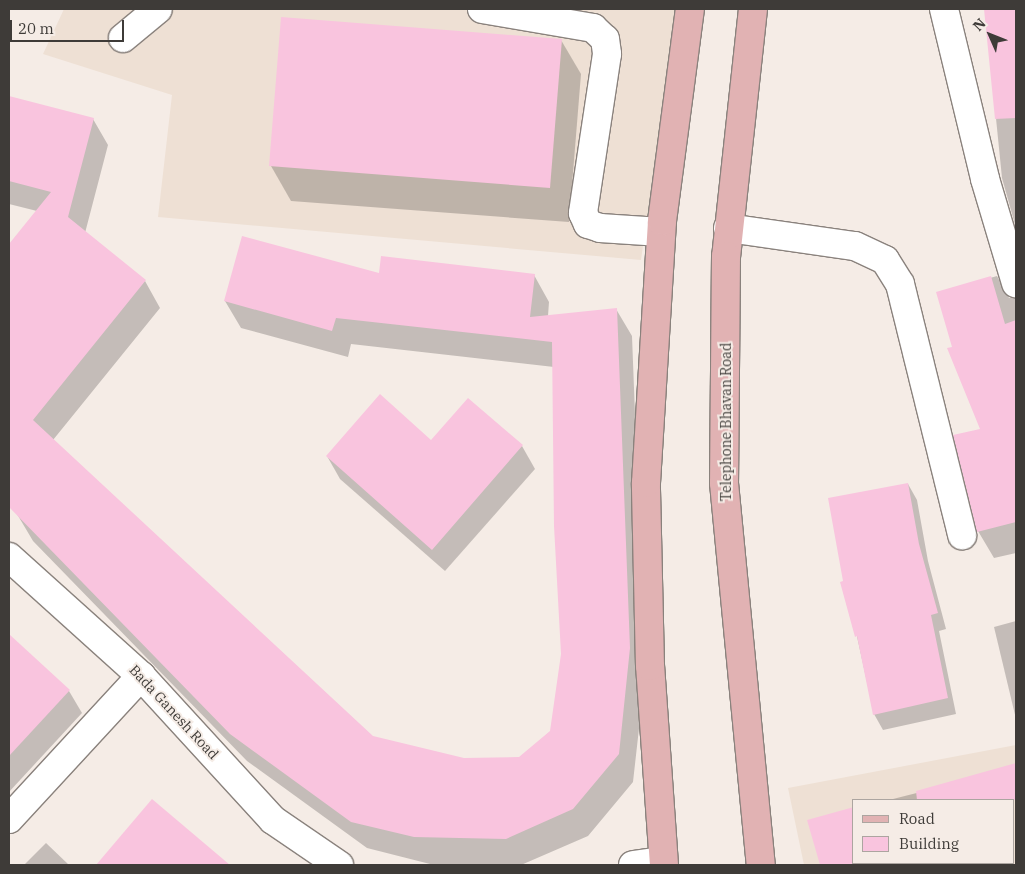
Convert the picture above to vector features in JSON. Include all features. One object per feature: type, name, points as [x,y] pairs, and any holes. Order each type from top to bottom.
[{"type":"main road","points":[[663,863],[650,666],[646,483],[661,232],[690,9]]},
{"type":"main road","name":"Telephone Bhavan Road","points":[[753,9],[728,228],[724,483],[761,865]]},
{"type":"street","points":[[123,38],[158,9]]},
{"type":"street","points":[[482,9],[593,28],[605,39],[607,54],[583,212],[588,224],[600,228],[661,232]]},
{"type":"street","points":[[944,9],[985,179],[1016,282]]},
{"type":"street","points":[[728,228],[854,246],[885,260],[900,284],[962,535]]},
{"type":"street","name":"Bada Ganesh Road","points":[[9,557],[141,676],[273,820],[339,865]]},
{"type":"street","points":[[9,819],[141,676]]},
{"type":"street","points":[[633,865],[663,863]]},
{"type":"shaded area","points":[[64,9],[677,9],[641,260],[158,217],[172,95],[43,54]]},
{"type":"shaded area","points":[[1016,745],[1016,865],[804,865],[788,788]]},
{"type":"building","points":[[984,9],[1016,9],[1016,118],[995,119]]},
{"type":"building","points":[[281,17],[562,39],[550,188],[269,166]]},
{"type":"building","points":[[9,96],[94,118],[68,217],[146,280],[33,420],[373,736],[464,758],[519,757],[550,731],[561,654],[554,526],[552,342],[336,318],[332,331],[224,301],[242,236],[379,273],[381,256],[535,274],[530,317],[617,308],[630,648],[619,754],[573,809],[506,839],[414,837],[351,822],[230,734],[9,507],[9,244],[51,192],[9,181]]},
{"type":"building","points":[[991,276],[1005,324],[1016,320],[1016,522],[977,532],[953,435],[980,429],[947,348],[952,347],[936,292]]},
{"type":"building","points":[[380,394],[431,440],[468,398],[523,445],[432,550],[326,456]]},
{"type":"building","points":[[908,483],[919,544],[938,613],[931,615],[948,698],[873,715],[857,636],[855,637],[840,582],[843,581],[828,498]]},
{"type":"building","points":[[9,634],[70,690],[9,756]]},
{"type":"building","points":[[1016,763],[1016,800],[917,799],[916,791]]},
{"type":"building","points":[[152,799],[230,865],[96,865]]},
{"type":"building","points":[[852,808],[852,864],[854,865],[820,865],[807,820]]}]
